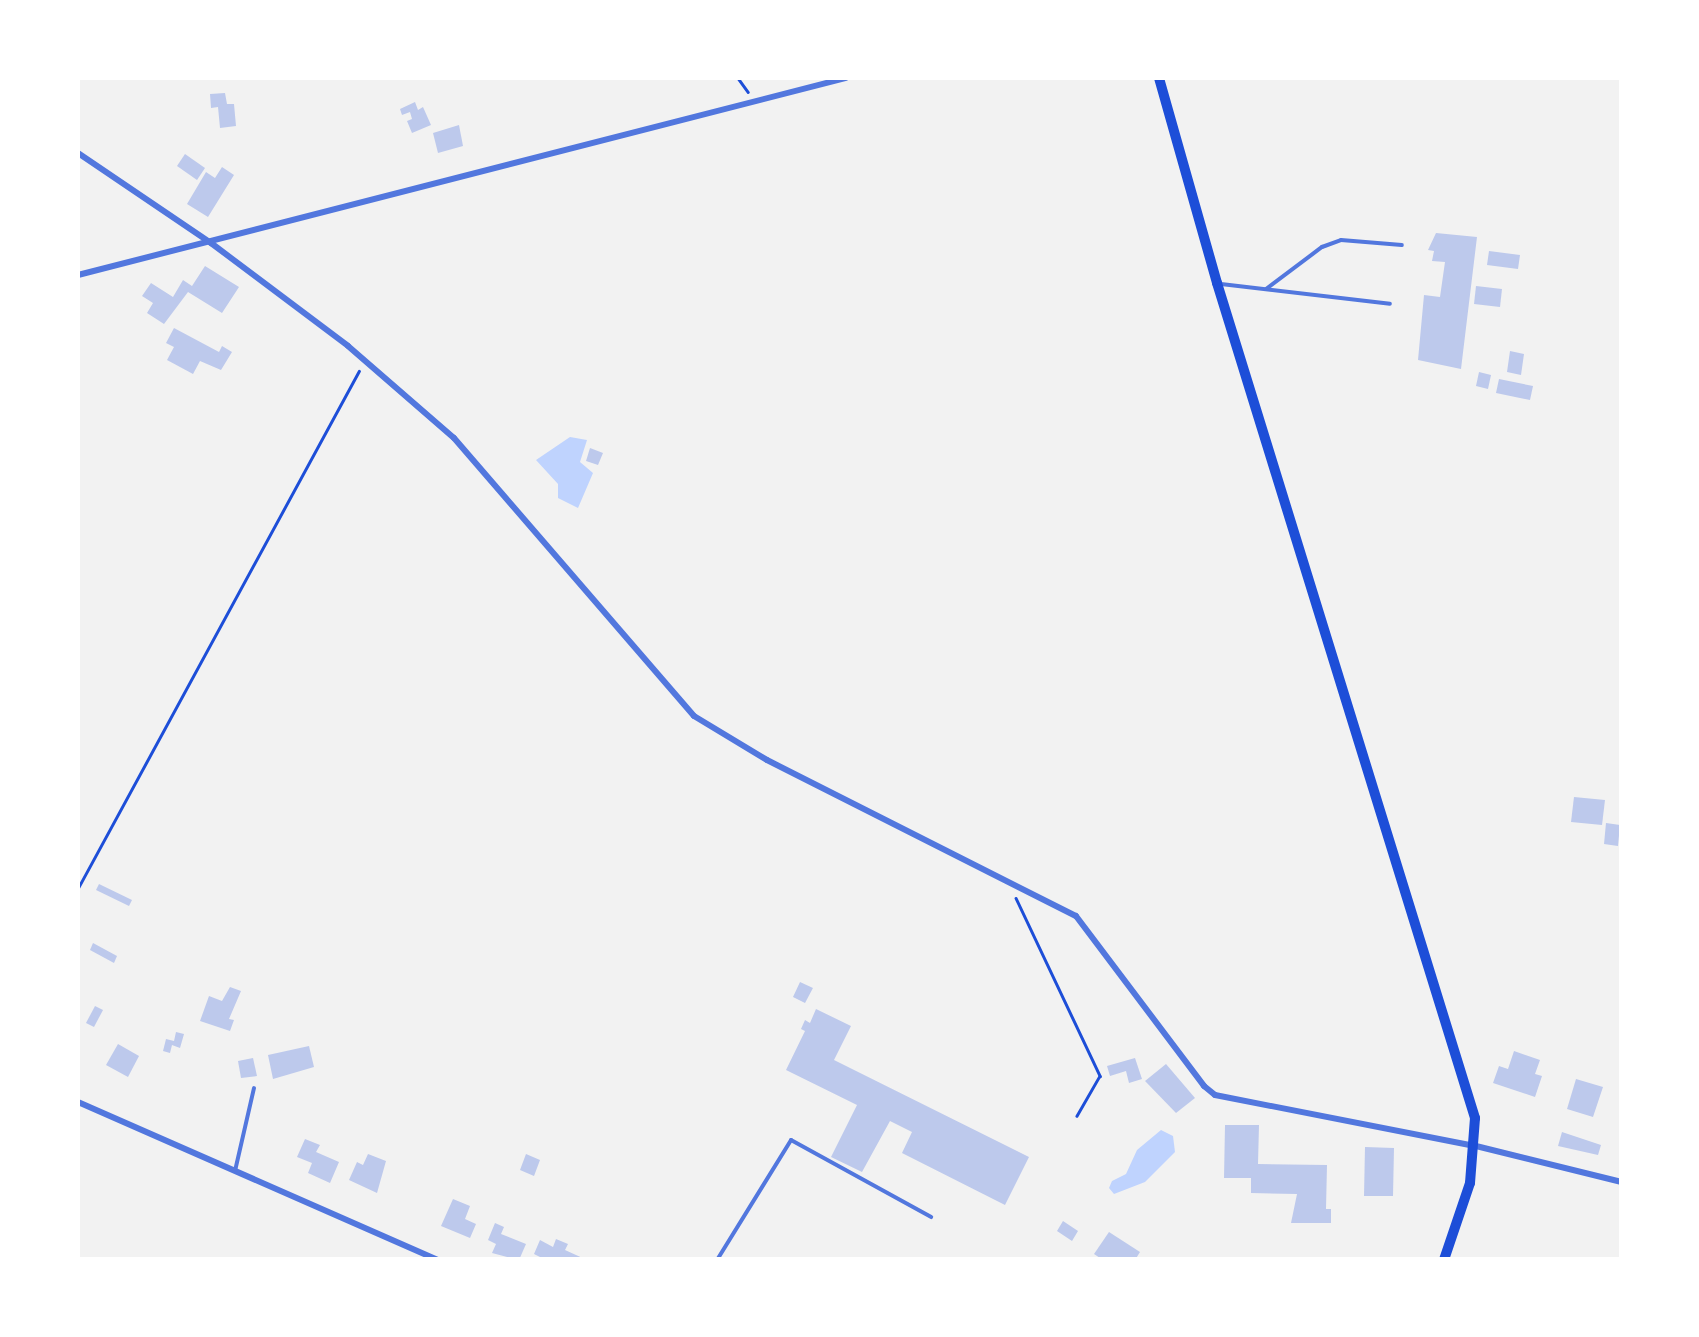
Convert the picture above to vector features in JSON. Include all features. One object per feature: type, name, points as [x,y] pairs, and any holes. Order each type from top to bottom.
[{"type":"main road","points":[[1159,78],[1217,283],[1475,1118],[1476,1146],[1470,1183],[1444,1260]]},
{"type":"street","points":[[78,275],[846,78]]},
{"type":"street","points":[[78,153],[211,242],[363,360],[484,468],[592,602],[694,716],[767,760],[1063,908],[1090,930],[1204,1086],[1215,1094],[1476,1146],[1622,1182]]},
{"type":"street","points":[[78,1102],[438,1260]]},
{"type":"lane","points":[[1266,289],[1322,247],[1341,240],[1402,245]]},
{"type":"lane","points":[[1217,283],[1390,304]]},
{"type":"lane","points":[[235,1171],[254,1088]]},
{"type":"lane","points":[[717,1260],[752,1195],[790,1140],[931,1217]]},
{"type":"path","points":[[738,78],[754,102]]},
{"type":"path","points":[[78,888],[363,360]]},
{"type":"path","points":[[1017,886],[1016,898],[1100,1076],[1077,1116]]},
{"type":"water","points":[[570,437],[587,440],[580,462],[593,473],[578,508],[558,498],[558,484],[536,460]]},
{"type":"water","points":[[1161,1130],[1173,1136],[1175,1152],[1145,1182],[1114,1194],[1109,1188],[1112,1181],[1126,1174],[1137,1150]]},
{"type":"building","points":[[225,93],[227,104],[234,104],[236,126],[220,128],[218,107],[211,108],[210,94]]},
{"type":"building","points":[[415,102],[418,110],[423,107],[431,125],[412,133],[407,121],[412,119],[410,112],[402,115],[400,109]]},
{"type":"building","points":[[459,125],[463,146],[438,153],[433,133]]},
{"type":"building","points":[[185,154],[205,168],[197,180],[177,166]]},
{"type":"building","points":[[222,167],[234,175],[208,217],[187,204],[206,172],[215,178]]},
{"type":"building","points":[[1436,233],[1477,237],[1461,369],[1418,360],[1424,295],[1440,297],[1445,262],[1432,261],[1434,251],[1428,250]]},
{"type":"building","points":[[1489,251],[1520,255],[1518,269],[1487,265]]},
{"type":"building","points":[[205,266],[239,287],[222,313],[188,292],[164,324],[147,313],[153,303],[142,296],[151,283],[173,297],[183,280],[192,286]]},
{"type":"building","points":[[1476,286],[1502,289],[1500,307],[1474,304]]},
{"type":"building","points":[[174,328],[219,352],[222,346],[232,352],[221,370],[200,361],[193,374],[167,360],[174,347],[166,343]]},
{"type":"building","points":[[1510,351],[1524,354],[1521,375],[1507,372]]},
{"type":"building","points":[[1479,372],[1491,375],[1488,389],[1476,386]]},
{"type":"building","points":[[1499,379],[1533,386],[1530,400],[1496,393]]},
{"type":"building","points":[[590,448],[603,453],[598,465],[586,461]]},
{"type":"building","points":[[1574,797],[1605,800],[1602,825],[1571,822]]},
{"type":"building","points":[[1606,823],[1620,825],[1618,846],[1604,844]]},
{"type":"building","points":[[99,884],[132,900],[129,906],[96,890]]},
{"type":"building","points":[[93,943],[117,956],[114,963],[90,950]]},
{"type":"building","points":[[800,982],[813,988],[805,1003],[793,997]]},
{"type":"building","points":[[230,987],[241,991],[229,1019],[234,1020],[230,1031],[200,1021],[209,996],[222,1001]]},
{"type":"building","points":[[95,1006],[103,1010],[94,1027],[86,1023]]},
{"type":"building","points":[[816,1009],[851,1026],[834,1060],[1029,1157],[1005,1205],[902,1153],[912,1132],[890,1121],[862,1172],[831,1157],[857,1105],[786,1070],[805,1031],[801,1029],[805,1020],[810,1023]]},
{"type":"building","points":[[176,1032],[184,1034],[180,1048],[172,1045],[170,1053],[163,1051],[166,1039],[174,1041]]},
{"type":"building","points":[[118,1044],[139,1056],[128,1077],[106,1065]]},
{"type":"building","points":[[309,1046],[314,1067],[273,1079],[268,1055]]},
{"type":"building","points":[[1514,1051],[1540,1060],[1535,1074],[1542,1076],[1535,1097],[1493,1083],[1499,1066],[1508,1069]]},
{"type":"building","points":[[253,1058],[257,1076],[241,1078],[238,1061]]},
{"type":"building","points":[[1135,1058],[1142,1079],[1129,1083],[1126,1071],[1110,1076],[1107,1066]]},
{"type":"building","points":[[1166,1064],[1195,1098],[1176,1113],[1145,1081]]},
{"type":"building","points":[[1576,1079],[1603,1087],[1593,1117],[1567,1109]]},
{"type":"building","points":[[1225,1125],[1259,1125],[1258,1164],[1327,1165],[1326,1209],[1331,1209],[1331,1223],[1291,1223],[1297,1194],[1251,1193],[1251,1178],[1224,1178]]},
{"type":"building","points":[[1562,1132],[1601,1145],[1598,1155],[1558,1146]]},
{"type":"building","points":[[305,1139],[320,1145],[316,1152],[339,1162],[330,1183],[308,1173],[312,1163],[297,1157]]},
{"type":"building","points":[[1365,1147],[1394,1148],[1393,1196],[1364,1196]]},
{"type":"building","points":[[368,1154],[386,1161],[377,1193],[349,1180],[357,1162],[363,1165]]},
{"type":"building","points":[[526,1154],[540,1160],[534,1176],[520,1170]]},
{"type":"building","points":[[453,1199],[470,1206],[465,1219],[476,1224],[470,1238],[441,1226]]},
{"type":"building","points":[[1063,1221],[1078,1231],[1072,1241],[1057,1231]]},
{"type":"building","points":[[495,1223],[504,1227],[501,1234],[526,1244],[519,1260],[492,1253],[496,1244],[488,1240]]},
{"type":"building","points":[[1109,1232],[1140,1252],[1135,1260],[1103,1260],[1094,1254]]},
{"type":"building","points":[[556,1239],[568,1244],[565,1250],[587,1260],[546,1260],[534,1254],[540,1240],[553,1247]]}]
